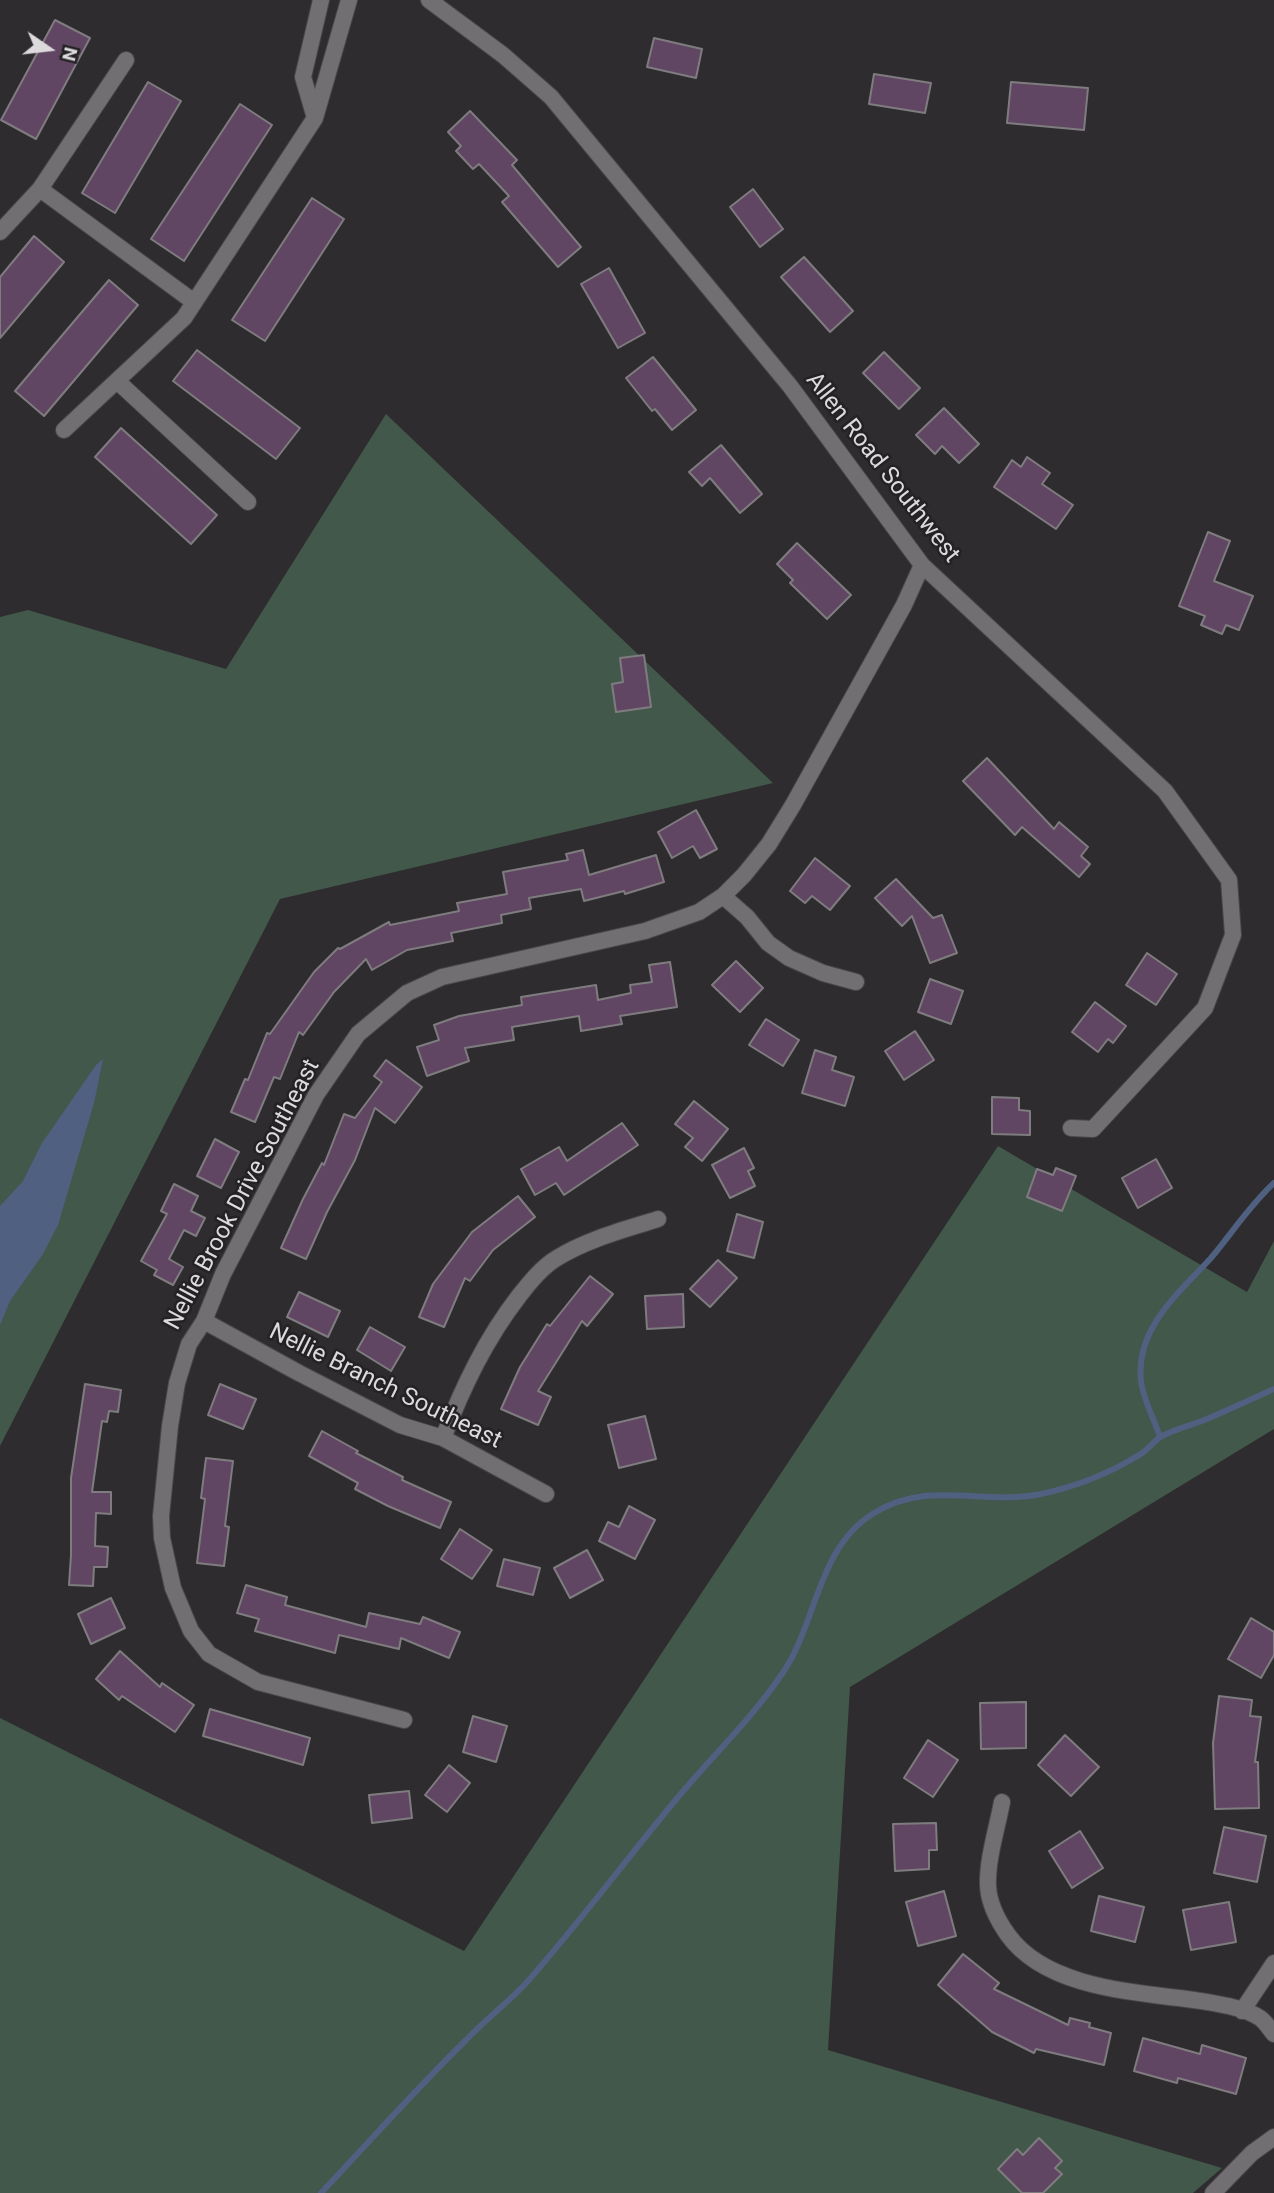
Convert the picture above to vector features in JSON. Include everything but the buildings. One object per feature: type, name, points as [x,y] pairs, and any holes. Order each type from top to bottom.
[{"type":"street","points":[[315,118],[303,77],[321,0]]},
{"type":"street","points":[[64,430],[184,318],[315,118],[349,0]]},
{"type":"street","name":"Allen Road Southwest","points":[[429,0],[503,55],[551,97],[790,386],[922,565],[1165,791],[1229,880],[1233,935],[1205,1008],[1093,1129],[1071,1128]]},
{"type":"street","points":[[315,30],[338,38]]},
{"type":"street","points":[[0,232],[40,190],[126,60]]},
{"type":"street","points":[[40,190],[194,302]]},
{"type":"street","points":[[117,381],[248,502]]},
{"type":"street","name":"Nellie Brook Drive Southeast","points":[[404,1720],[258,1682],[209,1654],[191,1631],[173,1588],[162,1538],[161,1516],[177,1382],[189,1344],[204,1321],[223,1274],[316,1095],[358,1034],[407,993],[442,977],[645,931],[699,912],[723,896],[769,844],[793,805],[904,605],[922,565]]},
{"type":"street","points":[[723,896],[747,917],[768,943],[789,958],[823,973],[856,982]]},
{"type":"street","points":[[443,1438],[458,1398],[485,1343],[534,1278],[556,1259],[601,1237],[658,1219]]},
{"type":"street","name":"Nellie Branch Southeast","points":[[204,1321],[400,1425],[443,1438],[546,1494]]},
{"type":"street","points":[[1002,1802],[988,1889],[1001,1925],[1017,1948],[1045,1967],[1100,1987],[1227,2005],[1261,2018],[1274,2035]]},
{"type":"street","points":[[1242,2011],[1274,1963]]},
{"type":"street","points":[[1213,2193],[1252,2152],[1274,2137]]},
{"type":"green space","points":[[386,414],[773,783],[280,899],[0,1446],[0,617],[28,610],[226,669]]},
{"type":"green space","points":[[998,1146],[1247,1292],[1274,1241],[1274,1429],[850,1687],[828,2050],[1222,2168],[1193,2193],[0,2193],[0,1718],[464,1951]]},
{"type":"water","points":[[103,1059],[94,1103],[58,1225],[43,1254],[10,1301],[0,1325],[0,1206],[23,1181],[42,1143],[96,1065]]},
{"type":"waterway","points":[[1160,1437],[1141,1381],[1141,1362],[1152,1328],[1162,1312],[1274,1183]]},
{"type":"waterway","points":[[321,2193],[447,2059],[528,1981],[674,1802],[758,1706],[795,1651],[830,1565],[855,1528],[874,1513],[916,1497],[1019,1497],[1079,1483],[1128,1462],[1169,1433],[1274,1389]]}]
